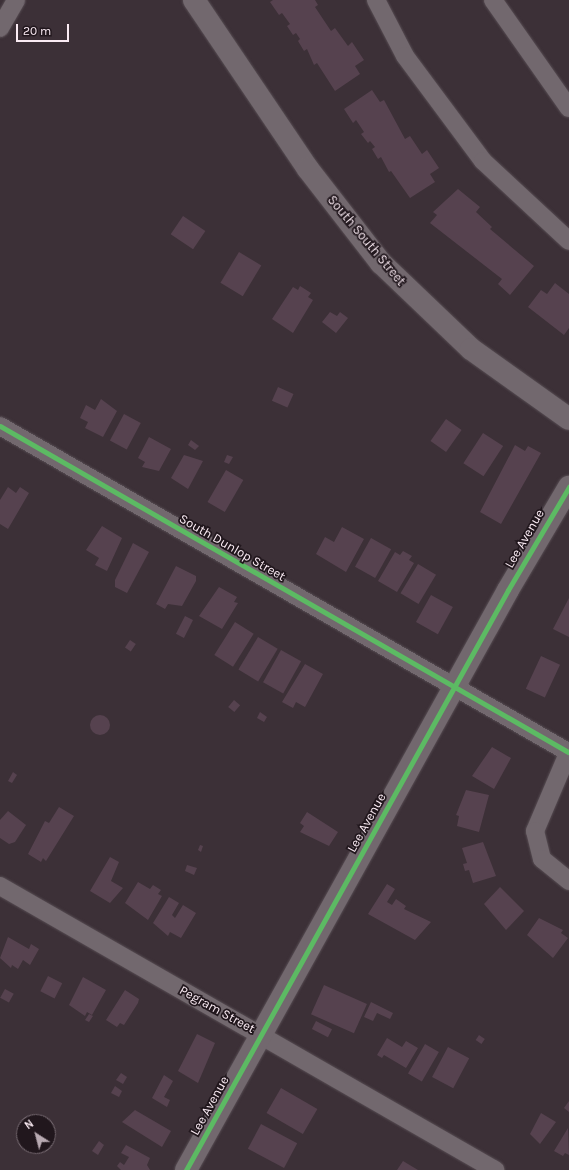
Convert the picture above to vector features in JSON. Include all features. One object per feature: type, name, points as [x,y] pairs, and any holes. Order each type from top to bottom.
[{"type":"street","points":[[0,28],[16,0]]},
{"type":"street","points":[[376,0],[406,56],[483,161],[569,241]]},
{"type":"street","points":[[493,0],[569,108]]},
{"type":"street","name":"South South Street","points":[[197,1],[308,169],[382,264],[471,349],[569,419]]},
{"type":"street","name":"South Dunlop Street","points":[[0,426],[348,628],[455,686],[569,752]]},
{"type":"street","name":"Lee Avenue","points":[[186,1170],[455,686],[569,487]]},
{"type":"street","points":[[569,752],[536,823],[536,847],[542,859],[569,881]]},
{"type":"street","name":"Pegram Street","points":[[0,886],[495,1170]]},
{"type":"building","points":[[273,0],[315,0],[318,5],[315,7],[331,31],[335,28],[348,46],[352,42],[364,60],[355,66],[360,74],[335,91],[317,63],[314,65],[307,49],[304,51],[298,41],[300,39],[296,33],[293,35],[287,26],[290,24],[282,13],[279,15],[270,2]]},
{"type":"building","points":[[372,90],[380,102],[384,100],[405,139],[410,136],[422,154],[427,150],[439,168],[430,174],[435,182],[410,198],[391,171],[389,172],[381,157],[378,159],[372,149],[375,147],[370,141],[368,143],[361,134],[364,132],[356,120],[353,123],[344,109]]},
{"type":"building","points":[[458,189],[480,207],[476,212],[492,227],[490,229],[534,266],[510,295],[498,284],[502,279],[430,223],[437,215],[433,212]]},
{"type":"building","points":[[183,216],[205,231],[193,249],[171,234]]},
{"type":"building","points":[[239,252],[261,265],[243,296],[220,283]]},
{"type":"building","points":[[555,283],[569,294],[569,328],[564,335],[528,307],[541,290],[547,294]]},
{"type":"building","points":[[300,286],[311,293],[308,297],[313,300],[293,333],[272,319],[293,287],[298,290]]},
{"type":"building","points":[[330,312],[337,316],[340,312],[348,318],[336,333],[322,322]]},
{"type":"building","points":[[278,387],[294,394],[287,408],[272,401]]},
{"type":"building","points":[[101,399],[117,411],[103,437],[85,428],[88,422],[80,418],[86,405],[95,410]]},
{"type":"building","points":[[124,414],[141,423],[127,449],[110,440]]},
{"type":"building","points":[[446,419],[462,430],[446,452],[431,441]]},
{"type":"building","points":[[483,433],[503,446],[484,476],[463,463]]},
{"type":"building","points":[[149,437],[171,449],[159,471],[142,467],[145,462],[138,458]]},
{"type":"building","points":[[191,440],[199,446],[195,450],[188,445]]},
{"type":"building","points":[[515,445],[525,451],[528,446],[541,453],[501,524],[480,512]]},
{"type":"building","points":[[184,455],[203,461],[188,489],[171,478]]},
{"type":"building","points":[[227,455],[233,457],[229,464],[224,462]]},
{"type":"building","points":[[226,470],[243,480],[225,512],[208,502]]},
{"type":"building","points":[[8,487],[16,493],[20,487],[29,493],[8,529],[0,524],[0,500]]},
{"type":"building","points":[[102,526],[122,538],[107,571],[95,565],[99,558],[86,550]]},
{"type":"building","points":[[342,527],[364,539],[346,572],[316,554],[325,537],[334,542]]},
{"type":"building","points":[[371,538],[391,549],[375,578],[355,567]]},
{"type":"building","points":[[133,543],[149,552],[127,593],[115,587],[115,580]]},
{"type":"building","points":[[403,551],[412,556],[409,560],[414,563],[397,592],[378,581],[395,552],[400,555]]},
{"type":"building","points":[[418,564],[436,575],[418,604],[400,593]]},
{"type":"building","points":[[176,566],[196,576],[196,581],[182,606],[168,604],[165,609],[156,604]]},
{"type":"building","points":[[219,587],[237,597],[234,602],[238,603],[222,629],[199,616]]},
{"type":"building","points":[[431,595],[453,607],[438,634],[416,622]]},
{"type":"building","points":[[569,598],[569,637],[553,629]]},
{"type":"building","points":[[185,616],[193,620],[184,638],[176,634]]},
{"type":"building","points":[[235,622],[254,634],[233,667],[214,655]]},
{"type":"building","points":[[258,637],[278,649],[258,681],[238,670]]},
{"type":"building","points":[[130,640],[136,644],[131,651],[125,647]]},
{"type":"building","points":[[281,650],[301,661],[283,694],[263,682]]},
{"type":"building","points":[[541,656],[560,665],[545,698],[526,689]]},
{"type":"building","points":[[305,664],[323,674],[305,707],[296,702],[293,708],[282,702]]},
{"type":"building","points":[[234,700],[240,705],[234,712],[228,707]]},
{"type":"building","points":[[260,712],[267,717],[264,722],[257,718]]},
{"type":"building","points":[[100,715],[107,718],[110,725],[107,732],[100,735],[93,732],[90,725],[93,718]]},
{"type":"building","points":[[492,747],[511,758],[494,789],[472,776]]},
{"type":"building","points":[[13,772],[17,775],[12,783],[8,781]]},
{"type":"building","points":[[466,790],[489,795],[479,832],[457,826],[459,816],[456,815]]},
{"type":"building","points":[[59,807],[74,816],[46,861],[43,858],[41,862],[28,854],[45,821],[49,823]]},
{"type":"building","points":[[8,811],[26,825],[15,842],[9,844],[0,838],[0,820]]},
{"type":"building","points":[[307,812],[338,832],[329,846],[300,832],[304,826],[300,823]]},
{"type":"building","points":[[483,842],[496,876],[473,883],[469,870],[465,871],[463,864],[467,863],[462,848]]},
{"type":"building","points":[[200,845],[203,846],[201,852],[198,850]]},
{"type":"building","points":[[110,857],[119,862],[111,881],[123,888],[110,903],[90,891]]},
{"type":"building","points":[[187,865],[197,868],[194,875],[185,871]]},
{"type":"building","points":[[138,882],[150,889],[153,885],[161,890],[158,894],[162,896],[148,920],[125,903]]},
{"type":"building","points":[[387,884],[395,889],[387,902],[392,905],[396,899],[406,906],[404,909],[431,922],[415,940],[368,914]]},
{"type":"building","points":[[500,887],[524,911],[506,930],[484,904]]},
{"type":"building","points":[[169,897],[179,903],[172,915],[175,918],[183,905],[196,913],[181,938],[170,932],[168,936],[153,923]]},
{"type":"building","points":[[539,918],[563,930],[561,933],[568,938],[553,958],[527,935]]},
{"type":"building","points":[[8,937],[29,949],[31,944],[39,949],[30,965],[23,960],[18,969],[12,965],[11,968],[0,958]]},
{"type":"building","points":[[48,976],[62,983],[55,998],[40,991]]},
{"type":"building","points":[[83,977],[106,990],[92,1015],[87,1012],[85,1016],[69,1005]]},
{"type":"building","points":[[324,985],[367,1004],[354,1033],[311,1014]]},
{"type":"building","points":[[5,989],[14,994],[9,1003],[0,998]]},
{"type":"building","points":[[125,990],[139,999],[124,1025],[120,1023],[117,1027],[106,1020]]},
{"type":"building","points":[[371,1002],[393,1013],[390,1019],[377,1013],[373,1021],[364,1017]]},
{"type":"building","points":[[89,1014],[93,1016],[89,1022],[85,1020]]},
{"type":"building","points":[[316,1021],[332,1029],[328,1037],[312,1029]]},
{"type":"building","points":[[197,1034],[215,1043],[198,1083],[178,1071]]},
{"type":"building","points":[[479,1035],[485,1039],[481,1044],[476,1040]]},
{"type":"building","points":[[387,1038],[402,1047],[406,1041],[418,1048],[406,1068],[384,1055],[382,1058],[377,1055]]},
{"type":"building","points":[[425,1044],[439,1052],[422,1081],[408,1073]]},
{"type":"building","points":[[448,1047],[469,1058],[453,1088],[432,1077]]},
{"type":"building","points":[[121,1073],[127,1077],[123,1084],[116,1080]]},
{"type":"building","points":[[164,1075],[173,1081],[164,1097],[170,1100],[167,1107],[152,1098]]},
{"type":"building","points":[[115,1086],[122,1091],[119,1097],[111,1093]]},
{"type":"building","points":[[281,1088],[317,1109],[303,1134],[266,1113]]},
{"type":"building","points":[[569,1101],[569,1112],[564,1108]]},
{"type":"building","points":[[135,1110],[171,1131],[162,1147],[122,1122]]},
{"type":"building","points":[[541,1113],[556,1122],[540,1144],[530,1134]]},
{"type":"building","points":[[261,1124],[297,1143],[284,1168],[248,1149]]},
{"type":"building","points":[[568,1128],[569,1155],[565,1153],[563,1156],[554,1151]]},
{"type":"building","points":[[99,1141],[104,1145],[98,1155],[92,1151]]},
{"type":"building","points":[[126,1145],[150,1158],[147,1165],[150,1170],[121,1170],[117,1166],[120,1162],[124,1165],[129,1157],[121,1153]]},
{"type":"building","points":[[403,1161],[418,1170],[397,1170]]},
{"type":"cycle path","points":[[0,426],[568,752]]},
{"type":"cycle path","points":[[186,1170],[508,590],[569,487]]}]
